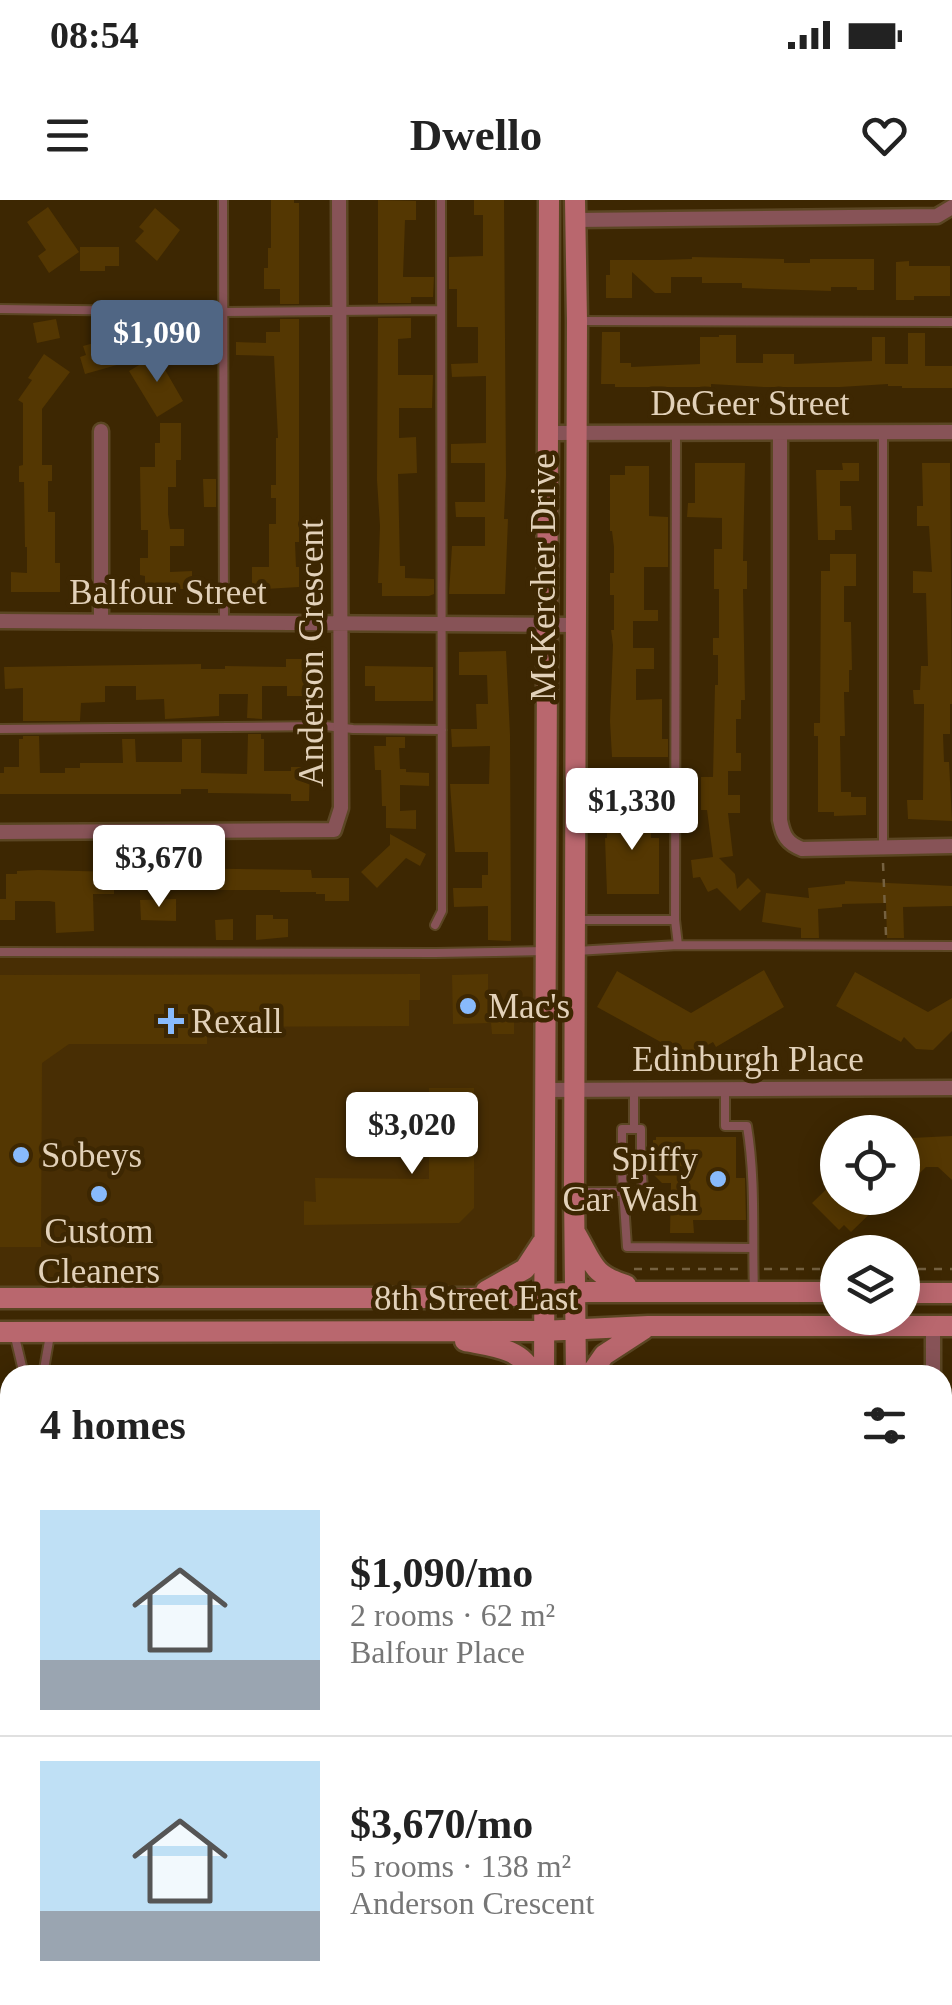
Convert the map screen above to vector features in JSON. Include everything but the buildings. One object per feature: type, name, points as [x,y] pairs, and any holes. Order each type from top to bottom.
[{"type":"main road","name":"McKercher Drive","points":[[544,1365],[548,200]]},
{"type":"main road","name":"McKercher Drive","points":[[576,210],[576,1365]]},
{"type":"main road","points":[[575,1233],[605,1279],[647,1292]]},
{"type":"main road","points":[[472,1298],[525,1269],[543,1242]]},
{"type":"main road","name":"8th Street East","points":[[0,1298],[472,1298],[576,1292],[820,1292]]},
{"type":"main road","points":[[920,1292],[952,1293]]},
{"type":"main road","points":[[597,1365],[604,1355],[648,1326]]},
{"type":"main road","name":"8th Street East","points":[[7,1332],[942,1326]]},
{"type":"main road","points":[[409,1331],[505,1348],[530,1365]]},
{"type":"street","name":"Anderson Crescent","points":[[0,832],[334,830],[341,808],[339,200]]},
{"type":"street","points":[[576,210],[937,216],[952,206]]},
{"type":"street","points":[[100,621],[101,430]]},
{"type":"street","name":"DeGeer Street","points":[[548,433],[952,432]]},
{"type":"street","points":[[780,433],[784,836],[790,845],[802,849],[883,854],[952,846]]},
{"type":"street","name":"Balfour Street","points":[[0,622],[575,625]]},
{"type":"street","name":"Edinburgh Place","points":[[545,1090],[952,1088]]},
{"type":"street","points":[[935,1365],[942,1326]]},
{"type":"lane","points":[[224,200],[224,621]]},
{"type":"lane","points":[[435,925],[442,910],[442,200]]},
{"type":"lane","points":[[0,309],[441,310]]},
{"type":"lane","points":[[577,321],[952,322]]},
{"type":"lane","points":[[883,432],[883,854]]},
{"type":"lane","points":[[676,433],[674,920],[678,945]]},
{"type":"lane","points":[[0,730],[306,726],[442,730]]},
{"type":"lane","points":[[576,782],[639,782]]},
{"type":"lane","points":[[576,920],[674,920]]},
{"type":"lane","points":[[576,951],[678,945],[952,946]]},
{"type":"lane","points":[[0,952],[545,950]]},
{"type":"lane","points":[[725,1089],[725,1126],[747,1126],[752,1167],[754,1292]]},
{"type":"lane","points":[[634,1090],[634,1129]]},
{"type":"lane","points":[[622,1156],[622,1130],[634,1129],[642,1129],[642,1156]]},
{"type":"lane","points":[[622,1174],[627,1248],[753,1248]]},
{"type":"lane","points":[[574,1192],[642,1192],[642,1174]]},
{"type":"lane","points":[[7,1332],[20,1365]]},
{"type":"lane","points":[[44,1365],[50,1332]]},
{"type":"path","points":[[883,854],[886,946]]},
{"type":"path","points":[[627,1269],[820,1269]]},
{"type":"path","points":[[920,1269],[952,1269]]},
{"type":"shaded area","points":[[545,951],[543,1242],[525,1269],[472,1298],[0,1298],[0,952]]},
{"type":"place","name":"Mac's","points":[[468,1006]]},
{"type":"place","name":"Rexall","points":[[171,1021]]},
{"type":"place","name":"Sobeys","points":[[21,1155]]},
{"type":"place","name":"Spiffy Car Wash","points":[[718,1179]]},
{"type":"place","name":"Custom Cleaners","points":[[99,1194]]}]
